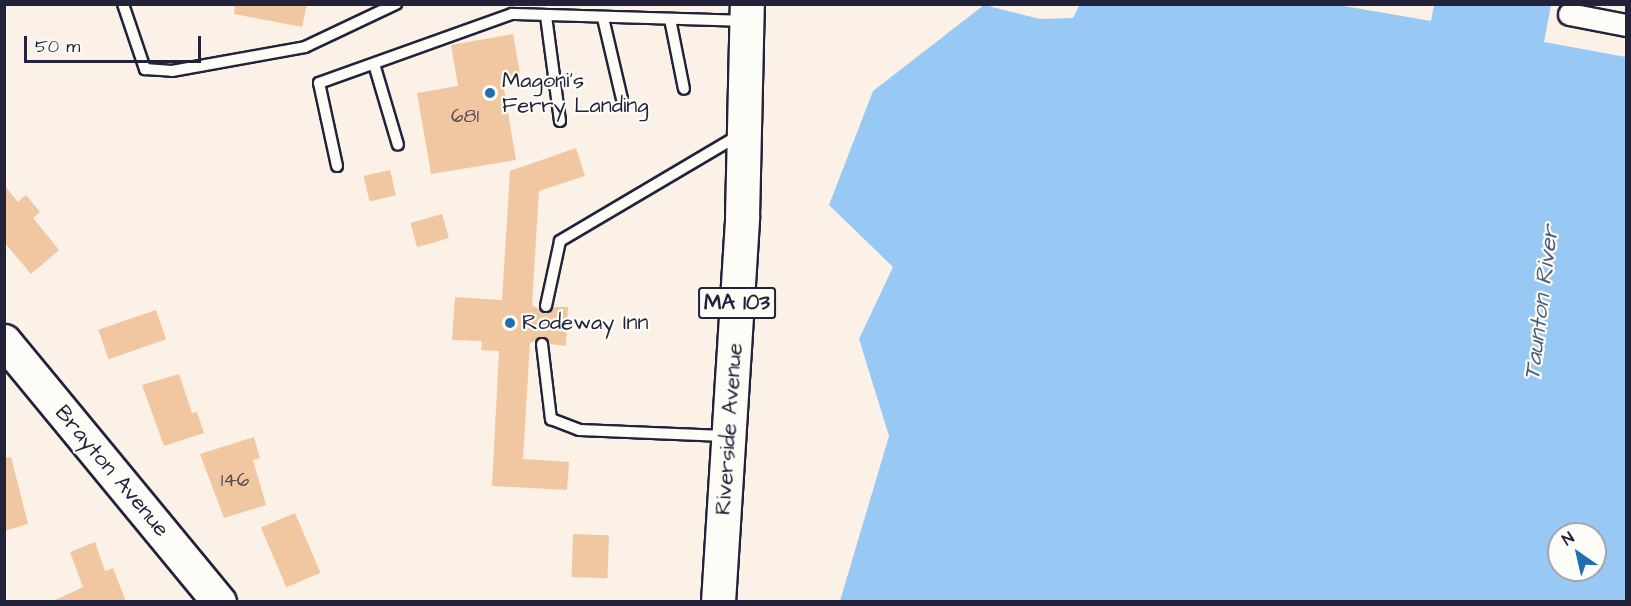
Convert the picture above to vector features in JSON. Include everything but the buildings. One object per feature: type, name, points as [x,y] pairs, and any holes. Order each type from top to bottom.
[{"type":"main road","name":"Riverside Avenue","points":[[718,602],[729,436],[744,131],[747,13]]},
{"type":"main road","name":"Brayton Avenue","points":[[4,341],[219,602]]},
{"type":"street","points":[[1569,14],[1626,25]]},
{"type":"lane","points":[[123,4],[145,69],[172,71],[305,47],[396,4]]},
{"type":"lane","points":[[337,166],[319,83],[515,9],[546,16],[603,18],[670,19],[747,13]]},
{"type":"lane","points":[[546,16],[560,122]]},
{"type":"lane","points":[[603,18],[622,99]]},
{"type":"lane","points":[[670,19],[684,89]]},
{"type":"lane","points":[[375,63],[398,145]]},
{"type":"lane","points":[[546,306],[560,241],[744,131]]},
{"type":"lane","points":[[542,344],[551,419],[579,430],[729,436]]},
{"type":"water","name":"Taunton River","points":[[1080,4],[1626,5],[1626,601],[840,601],[889,436],[859,339],[893,267],[829,205],[873,91],[984,5],[1040,19],[1073,18]]},
{"type":"pier","points":[[1434,4],[1431,21],[1338,5]]},
{"type":"pier","points":[[1551,5],[1626,5],[1626,57],[1544,42]]},
{"type":"place","name":"Magoni's Ferry Landing","points":[[490,93]]},
{"type":"place","name":"Rodeway Inn","points":[[510,323]]}]
